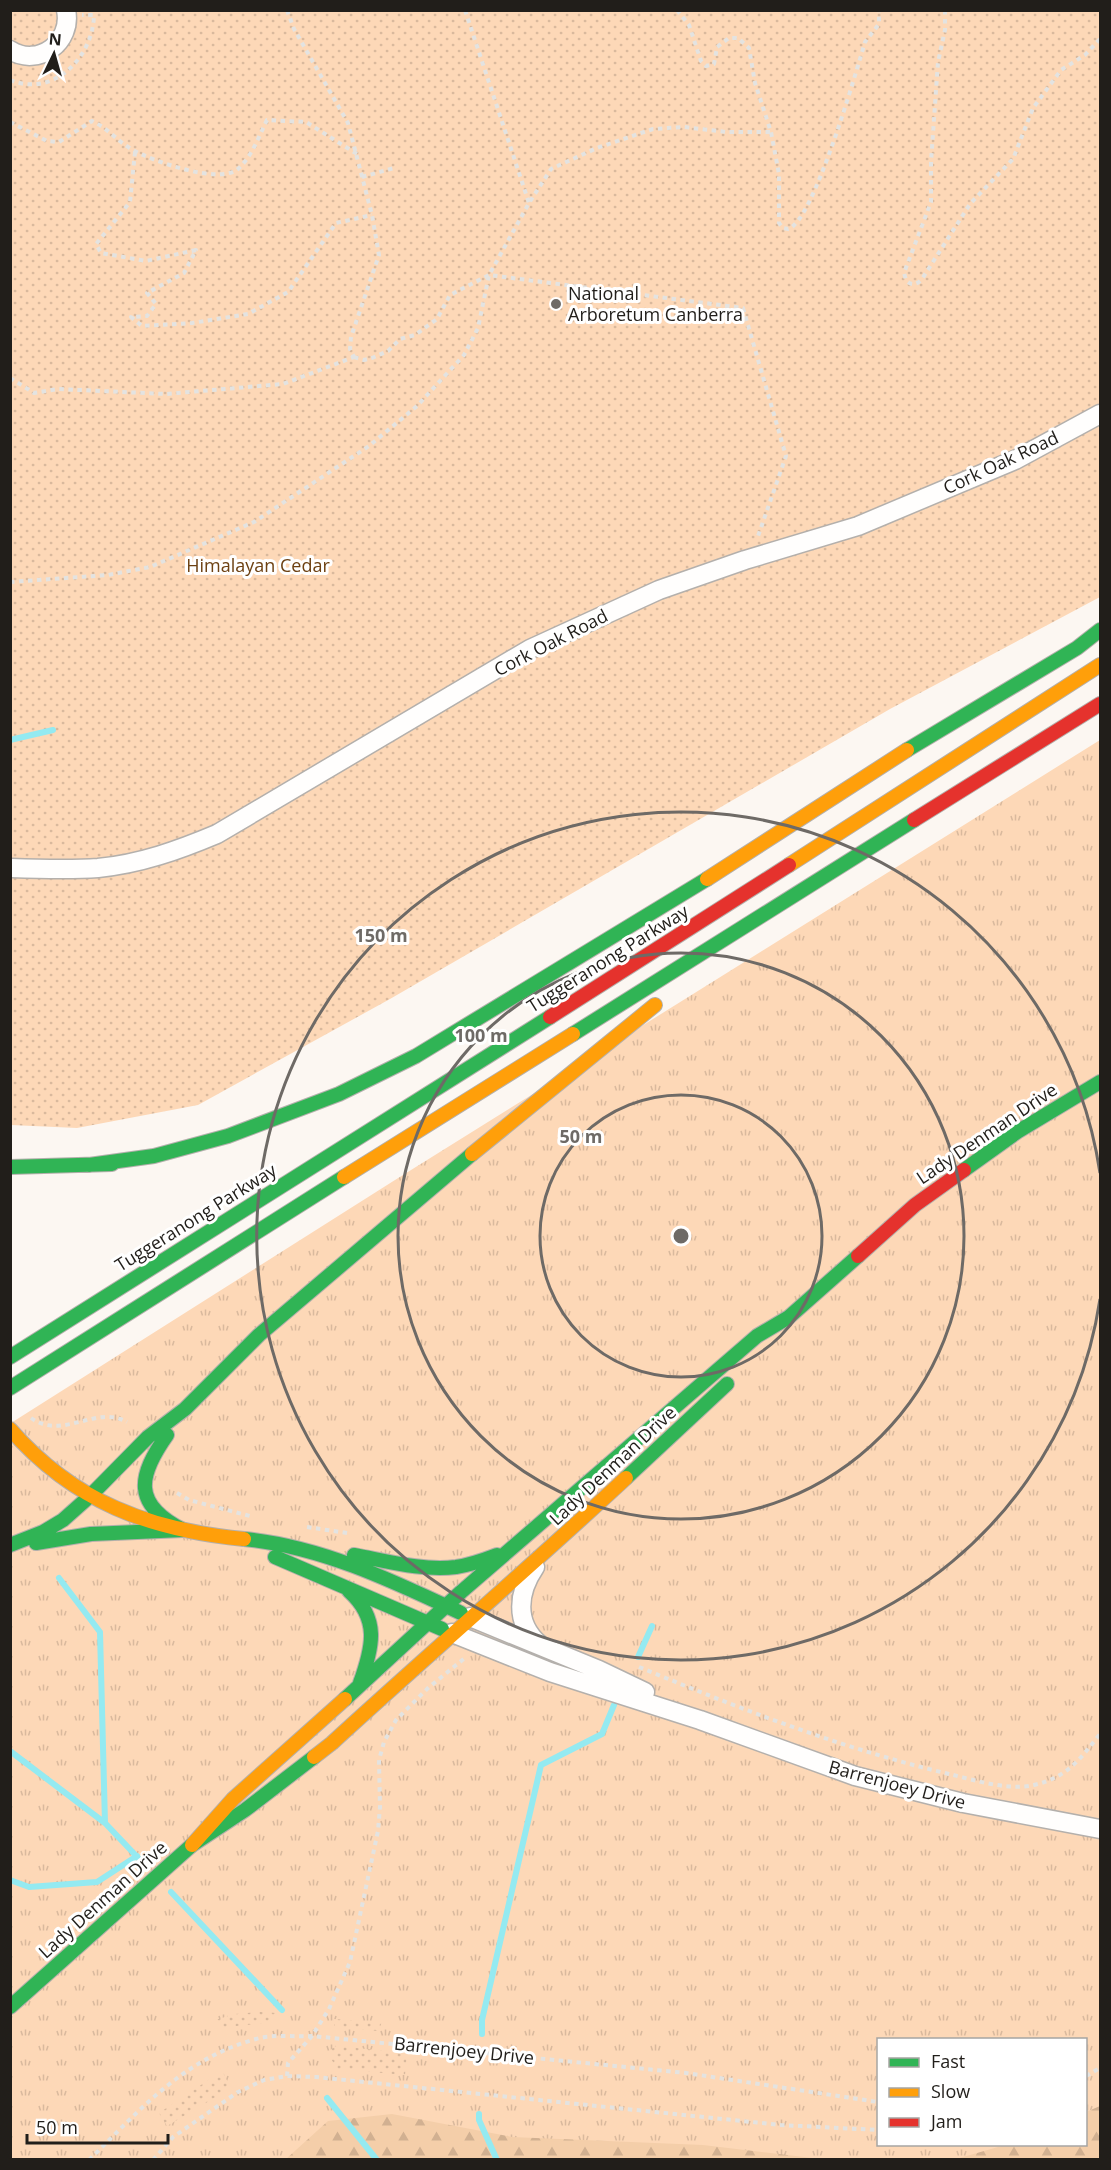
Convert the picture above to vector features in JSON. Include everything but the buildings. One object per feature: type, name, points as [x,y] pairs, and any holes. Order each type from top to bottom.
[{"type":"main road","points":[[89,1165],[154,1156],[228,1136],[339,1094],[416,1056],[692,888],[901,753],[1077,648],[1101,630]]},
{"type":"main road","name":"Tuggeranong Parkway","points":[[10,1357],[693,927],[1101,666]]},
{"type":"main road","points":[[16,1385],[1101,704]]},
{"type":"main road","points":[[695,973],[804,890]]},
{"type":"main road","points":[[495,1035],[693,927]]},
{"type":"main road","points":[[10,1547],[53,1526],[90,1496],[148,1437],[185,1409],[259,1335],[533,1102],[668,994]]},
{"type":"main road","name":"Lady Denman Drive","points":[[10,2007],[192,1845],[233,1799],[446,1606],[757,1336],[789,1317],[915,1205],[1017,1132],[1101,1082]]},
{"type":"main road","points":[[10,1167],[158,1162],[222,1152]]},
{"type":"main road","name":"Lady Denman Drive","points":[[769,1345],[789,1317]]},
{"type":"main road","name":"Lady Denman Drive","points":[[192,1845],[245,1810],[333,1743],[452,1633],[545,1553],[734,1377]]},
{"type":"main road","points":[[183,1530],[170,1524],[156,1512],[150,1502],[145,1479],[151,1457],[185,1409]]},
{"type":"main road","points":[[10,1429],[46,1467],[90,1496],[131,1514],[183,1530],[215,1536],[265,1540],[434,1568],[452,1568],[469,1564],[512,1549]]},
{"type":"main road","points":[[10,1547],[84,1535],[183,1530]]},
{"type":"main road","points":[[215,1536],[261,1551],[452,1633]]},
{"type":"main road","points":[[265,1540],[363,1571],[446,1606]]},
{"type":"main road","points":[[346,1589],[363,1604],[371,1626],[373,1640],[359,1686]]},
{"type":"main road","name":"Barrenjoey Drive","points":[[446,1606],[470,1617]]},
{"type":"street","points":[[10,50],[25,56],[40,55],[54,48],[66,28],[66,10]]},
{"type":"street","name":"Cork Oak Road","points":[[10,868],[88,868],[119,865],[165,854],[218,834],[530,649],[659,590],[745,560],[858,526],[1015,460],[1101,414]]},
{"type":"street","points":[[545,1553],[525,1583],[521,1596],[521,1609],[523,1622],[530,1634],[547,1648]]},
{"type":"street","name":"Barrenjoey Drive","points":[[470,1617],[599,1670],[700,1720]]},
{"type":"street","name":"Barrenjoey Drive","points":[[452,1633],[550,1672],[700,1720],[815,1762],[913,1791],[1012,1814],[1101,1829]]},
{"type":"path","points":[[287,10],[294,29],[348,123],[372,215],[379,255],[351,337],[350,349],[354,357]]},
{"type":"path","points":[[465,10],[529,202]]},
{"type":"path","points":[[677,10],[689,25],[701,61],[706,66],[715,62],[717,47],[724,40],[733,38],[746,44],[750,53],[754,83],[771,132],[779,174],[779,220],[783,228],[792,229],[816,189],[865,42],[879,24],[879,10]]},
{"type":"path","points":[[945,10],[945,30],[937,72],[931,162],[931,202],[904,270],[906,280],[911,284],[918,283],[922,279],[970,204],[1013,159],[1033,108],[1061,70],[1085,55],[1101,39]]},
{"type":"path","points":[[10,80],[40,83],[60,76]]},
{"type":"path","points":[[10,122],[47,141],[59,142],[92,121],[104,127],[115,139],[135,152],[192,172],[225,175],[238,170],[250,154],[267,120],[306,122],[357,154]]},
{"type":"path","points":[[10,582],[108,575],[150,567],[254,522],[369,446],[417,406],[464,355],[478,328],[489,274],[529,202],[551,170],[597,148],[653,129],[684,127],[726,132],[771,132]]},
{"type":"path","points":[[135,152],[130,202],[96,244],[101,254],[146,261],[196,250],[184,273],[147,293],[156,304],[147,316],[130,317],[142,326],[192,323],[248,314],[288,291],[336,223],[372,215]]},
{"type":"path","points":[[362,177],[394,168]]},
{"type":"path","points":[[10,378],[34,393],[58,388],[166,394],[283,384],[354,357],[364,360],[388,351],[400,339],[415,335],[437,319],[450,295],[489,274],[743,308],[786,456],[761,531],[745,560]]},
{"type":"path","points":[[28,1415],[40,1424],[57,1427],[104,1416],[117,1417],[148,1437]]},
{"type":"path","points":[[174,1489],[189,1500],[259,1518]]},
{"type":"path","points":[[297,1526],[356,1535]]},
{"type":"path","points":[[287,2076],[288,2063],[312,2036],[329,2009],[350,1962],[378,1831],[379,1760],[384,1742],[396,1720],[428,1688],[481,1644]]},
{"type":"path","points":[[631,1664],[771,1721],[828,1740],[889,1759],[1005,1786],[1032,1786],[1063,1775],[1101,1734]]},
{"type":"path","name":"Barrenjoey Drive","points":[[89,2160],[167,2084],[213,2054],[258,2038],[312,2036],[686,2073],[877,2102]]},
{"type":"path","points":[[1087,2075],[1101,2068]]},
{"type":"path","points":[[153,2160],[173,2137],[238,2092],[264,2080],[287,2076],[316,2077],[781,2125],[877,2130]]},
{"type":"green space","name":"National Arboretum Canberra","points":[[10,11],[1100,11],[1100,597],[890,709],[390,999],[198,1105],[77,1128],[11,1125]]},
{"type":"green space","points":[[1100,740],[1100,2159],[11,2160],[11,1423],[395,1180]]},
{"type":"green space","points":[[277,2013],[276,2022],[217,2028],[215,2020],[235,2014]]},
{"type":"green space","points":[[334,2019],[382,2022],[378,2031],[334,2027]]},
{"type":"green space","points":[[336,2046],[407,2053],[405,2075],[338,2069],[331,2059],[330,2050]]},
{"type":"green space","points":[[222,2071],[231,2088],[167,2126],[159,2113]]},
{"type":"green space","points":[[1100,2106],[1100,2159],[956,2159],[1002,2146],[1087,2146],[1087,2112]]},
{"type":"green space","points":[[392,2114],[512,2137],[703,2145],[821,2159],[286,2159],[328,2121]]},
{"type":"waterway","points":[[10,740],[53,730]]},
{"type":"waterway","points":[[59,1578],[100,1632],[105,1823],[142,1862]]},
{"type":"waterway","points":[[638,1657],[652,1626]]},
{"type":"waterway","points":[[482,2034],[482,2020],[541,1765],[602,1734],[614,1705]]},
{"type":"waterway","points":[[10,1751],[105,1823]]},
{"type":"waterway","points":[[10,1880],[29,1887],[97,1882],[137,1856]]},
{"type":"waterway","points":[[171,1892],[282,2010]]},
{"type":"waterway","points":[[327,2098],[377,2160]]},
{"type":"waterway","points":[[479,2114],[479,2120],[497,2160]]},
{"type":"traffic: fast","points":[[907,750],[1077,648],[1100,630]]},
{"type":"traffic: fast","points":[[573,1034],[914,820]]},
{"type":"traffic: fast","points":[[89,1165],[154,1156],[228,1136],[339,1094],[416,1056],[707,879]]},
{"type":"traffic: fast","points":[[10,1357],[550,1017]]},
{"type":"traffic: fast","points":[[964,1170],[1017,1132],[1100,1082]]},
{"type":"traffic: fast","points":[[10,1545],[43,1532],[63,1520],[148,1437],[185,1409],[259,1335],[472,1154]]},
{"type":"traffic: fast","points":[[10,1167],[112,1164]]},
{"type":"traffic: fast","points":[[10,1388],[344,1177]]},
{"type":"traffic: fast","points":[[345,1699],[461,1592],[757,1336],[789,1317],[858,1256]]},
{"type":"traffic: fast","points":[[626,1478],[727,1384]]},
{"type":"traffic: fast","points":[[167,1435],[150,1463],[145,1488],[148,1499],[155,1510],[183,1530]]},
{"type":"traffic: fast","points":[[36,1543],[91,1534],[183,1530]]},
{"type":"traffic: fast","points":[[244,1539],[272,1543],[328,1557],[382,1577],[461,1613]]},
{"type":"traffic: fast","points":[[354,1555],[430,1568],[456,1567],[497,1555]]},
{"type":"traffic: fast","points":[[275,1557],[442,1629]]},
{"type":"traffic: fast","points":[[349,1591],[366,1612],[370,1623],[370,1645],[360,1683]]},
{"type":"traffic: fast","points":[[10,2007],[192,1845],[245,1810],[314,1757]]},
{"type":"traffic: slow","points":[[789,865],[1100,665]]},
{"type":"traffic: slow","points":[[707,879],[907,750]]},
{"type":"traffic: slow","points":[[472,1154],[655,1005]]},
{"type":"traffic: slow","points":[[344,1177],[573,1034]]},
{"type":"traffic: slow","points":[[10,1429],[60,1476],[87,1494],[115,1508],[176,1528],[244,1539]]},
{"type":"traffic: slow","points":[[314,1757],[626,1478]]},
{"type":"traffic: slow","points":[[192,1845],[233,1799],[345,1699]]},
{"type":"traffic: jam","points":[[914,820],[1100,704]]},
{"type":"traffic: jam","points":[[550,1017],[789,865]]},
{"type":"traffic: jam","points":[[858,1256],[915,1205],[964,1170]]},
{"type":"place","name":"National Arboretum Canberra","points":[[556,304]]},
{"type":"park label","name":"Himalayan Cedar","points":[[258,566]]}]
